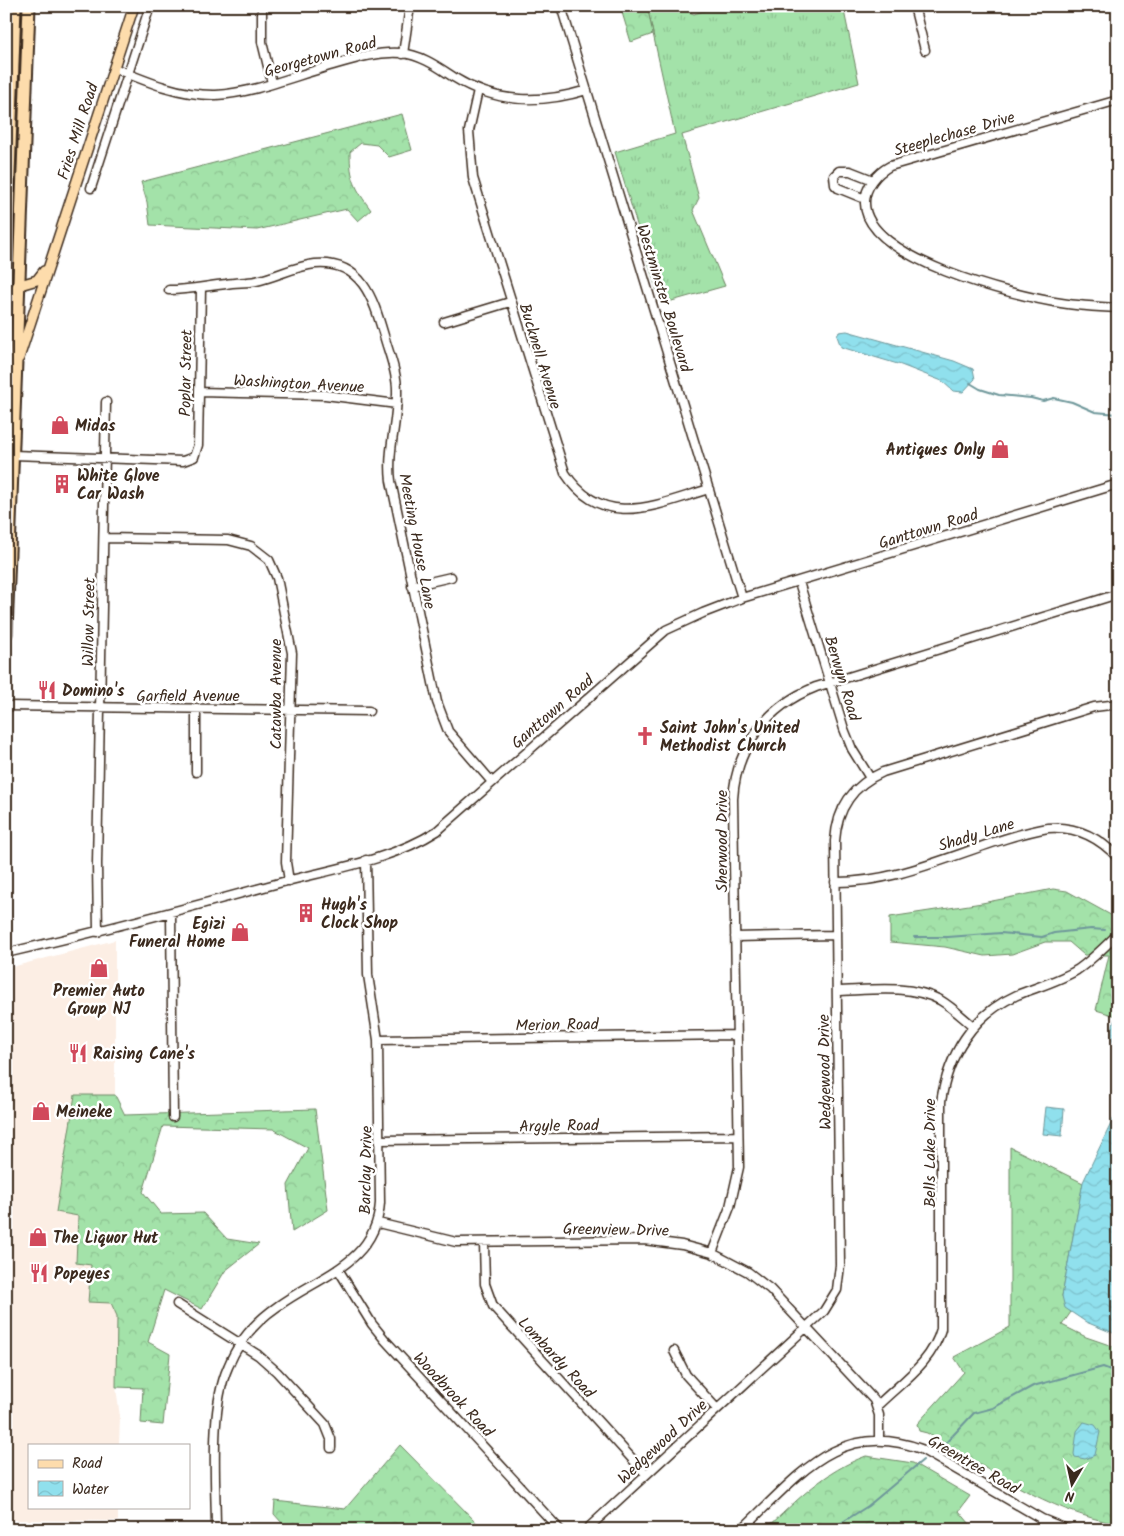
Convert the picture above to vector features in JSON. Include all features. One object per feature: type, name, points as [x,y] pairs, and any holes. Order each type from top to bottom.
[{"type":"highway","points":[[6,260],[14,6]]},
{"type":"highway","points":[[6,634],[29,6]]},
{"type":"highway","points":[[13,39],[17,41],[21,50],[21,77],[26,90]]},
{"type":"main road","name":"Fries Mill Road","points":[[16,366],[134,6]]},
{"type":"main road","name":"Fries Mill Road","points":[[6,294],[20,285],[37,280],[48,265]]},
{"type":"street","name":"Fries Mill Road","points":[[92,188],[150,6]]},
{"type":"street","points":[[262,6],[262,42],[272,83]]},
{"type":"street","points":[[403,54],[410,6]]},
{"type":"street","name":"Westminster Boulevard","points":[[561,6],[742,598]]},
{"type":"street","points":[[914,6],[925,50]]},
{"type":"street","name":"Georgetown Road","points":[[114,68],[176,90],[207,94],[237,92],[363,56],[384,53],[403,54],[430,62],[478,90],[502,98],[554,99],[587,90]]},
{"type":"street","name":"Bucknell Avenue","points":[[478,90],[469,130],[470,162],[510,302],[559,460],[575,486],[603,506],[625,510],[650,507],[709,489]]},
{"type":"street","name":"Steeplechase Drive","points":[[865,199],[873,180],[883,170],[894,164],[1118,100]]},
{"type":"street","points":[[873,180],[846,170],[839,171],[834,176],[835,185],[838,188],[865,199],[867,217],[875,231],[897,248],[924,262],[1022,295],[1077,305],[1118,308]]},
{"type":"street","name":"Meeting House Lane","points":[[170,290],[201,289],[256,281],[315,264],[334,266],[348,271],[365,286],[374,304],[396,374],[396,404],[390,454],[390,474],[412,586],[442,718],[454,739],[492,782]]},
{"type":"street","name":"Poplar Street","points":[[104,459],[183,461],[194,457],[198,445],[201,289]]},
{"type":"street","points":[[444,322],[510,302]]},
{"type":"street","name":"Washington Avenue","points":[[199,392],[317,394],[396,404]]},
{"type":"street","name":"Willow Street","points":[[98,932],[106,402]]},
{"type":"street","points":[[14,455],[104,459]]},
{"type":"street","name":"Ganttown Road","points":[[6,953],[98,932],[366,860],[411,846],[431,835],[666,630],[702,612],[742,598],[1118,484]]},
{"type":"street","name":"Catawba Avenue","points":[[104,538],[228,540],[251,546],[269,560],[277,578],[291,643],[286,862],[289,881]]},
{"type":"street","points":[[412,586],[451,577]]},
{"type":"street","name":"Berwyn Road","points":[[799,582],[849,742],[870,778]]},
{"type":"street","name":"Sherwood Drive","points":[[712,1254],[737,1183],[733,799],[735,779],[741,758],[754,734],[774,711],[803,692],[830,682],[1118,594]]},
{"type":"street","name":"Wedgewood Drive","points":[[586,1530],[806,1327],[830,1304],[837,1290],[840,1274],[836,831],[838,817],[850,796],[870,778],[890,769],[1094,707],[1118,704]]},
{"type":"street","name":"Garfield Avenue","points":[[6,706],[369,711]]},
{"type":"street","points":[[196,708],[196,772]]},
{"type":"street","name":"Shady Lane","points":[[835,882],[861,881],[898,873],[1048,828],[1065,828],[1083,833],[1100,841],[1118,858]]},
{"type":"street","name":"Barclay Drive","points":[[216,1530],[218,1404],[228,1367],[253,1327],[279,1304],[338,1269],[369,1242],[378,1223],[380,1203],[380,1140],[378,1040],[368,975],[366,860]]},
{"type":"street","points":[[171,912],[173,1117]]},
{"type":"street","name":"Bells Lake Drive","points":[[877,1406],[925,1360],[935,1347],[941,1330],[941,1102],[951,1062],[973,1026],[1004,1002],[1077,970],[1118,934]]},
{"type":"street","points":[[735,937],[836,935]]},
{"type":"street","points":[[837,991],[900,990],[922,993],[945,1003],[973,1026]]},
{"type":"street","name":"Merion Road","points":[[378,1040],[736,1036]]},
{"type":"street","name":"Argyle Road","points":[[380,1140],[738,1136]]},
{"type":"street","name":"Greenview Drive","points":[[378,1223],[445,1240],[484,1243],[644,1240],[682,1245],[712,1254],[748,1272],[770,1289],[877,1406]]},
{"type":"street","name":"Lombardy Road","points":[[484,1243],[485,1284],[493,1306],[646,1474]]},
{"type":"street","name":"Woodbrook Road","points":[[338,1269],[372,1324],[385,1340],[560,1530]]},
{"type":"street","points":[[177,1304],[241,1344],[277,1372],[321,1420],[328,1432],[332,1448]]},
{"type":"street","points":[[674,1351],[686,1375],[717,1409]]},
{"type":"street","points":[[877,1406],[879,1440]]},
{"type":"street","name":"Greentree Road","points":[[741,1530],[828,1453],[850,1443],[879,1440],[905,1443],[928,1452],[1042,1519],[1069,1530]]},
{"type":"street","points":[[1038,1530],[1042,1519]]},
{"type":"shaded area","points":[[115,940],[115,1095],[75,1095],[56,1212],[78,1216],[76,1263],[91,1265],[117,1316],[116,1387],[120,1417],[119,1444],[28,1444],[28,1508],[118,1508],[118,1521],[6,1520],[12,967]]},
{"type":"green space","points":[[620,6],[647,6],[653,34],[631,42]]},
{"type":"green space","points":[[647,6],[676,6],[694,14],[719,6],[741,6],[742,9],[751,6],[843,6],[859,83],[682,135],[699,198],[693,210],[725,286],[661,304],[615,152],[675,134]]},
{"type":"green space","points":[[402,114],[412,150],[389,157],[377,145],[361,143],[350,152],[354,183],[371,210],[358,221],[347,209],[257,230],[150,225],[147,202],[141,182]]},
{"type":"green space","points":[[1053,889],[1067,891],[1118,919],[1116,1016],[1096,1010],[1109,955],[1084,955],[1069,942],[1045,942],[1012,954],[985,956],[945,947],[890,942],[890,917],[982,903]]},
{"type":"green space","points":[[75,1095],[115,1095],[125,1115],[315,1109],[328,1210],[292,1232],[288,1185],[308,1148],[273,1129],[163,1126],[143,1192],[161,1214],[203,1213],[227,1239],[259,1244],[225,1271],[202,1309],[164,1290],[148,1342],[170,1354],[163,1425],[141,1423],[143,1388],[116,1387],[117,1316],[111,1303],[88,1302],[91,1265],[76,1263],[78,1216],[56,1212]]},
{"type":"green space","points":[[1010,1147],[1083,1183],[1062,1296],[1071,1312],[1062,1325],[1086,1337],[1118,1348],[1118,1524],[1067,1510],[1043,1499],[995,1474],[927,1433],[919,1431],[917,1424],[964,1372],[954,1357],[1010,1327]]},
{"type":"green space","points":[[400,1445],[484,1530],[282,1530],[282,1523],[274,1514],[275,1501],[345,1509]]},
{"type":"green space","points":[[866,1456],[913,1463],[970,1496],[959,1511],[975,1530],[765,1530],[800,1497],[824,1478],[851,1462]]},
{"type":"water","points":[[847,331],[954,361],[973,369],[975,379],[963,392],[953,391],[942,381],[901,365],[841,347],[837,336],[839,332]]},
{"type":"water","points":[[1118,1013],[1118,1054],[1112,1033]]},
{"type":"water","points":[[1046,1107],[1064,1109],[1062,1136],[1043,1134]]},
{"type":"water","points":[[1118,1109],[1118,1335],[1086,1322],[1065,1308],[1062,1296],[1083,1182]]},
{"type":"water","points":[[1084,1422],[1095,1425],[1100,1432],[1095,1455],[1085,1459],[1075,1457],[1074,1454],[1077,1431]]},
{"type":"waterway","points":[[970,383],[980,389],[999,395],[1043,401],[1054,398],[1072,402],[1095,412],[1118,414]]},
{"type":"waterway","points":[[914,937],[948,937],[1001,933],[1042,937],[1054,933],[1091,929],[1105,930]]},
{"type":"waterway","points":[[941,1448],[974,1413],[993,1408],[1033,1386],[1103,1367],[1118,1373]]},
{"type":"waterway","points":[[830,1530],[868,1506],[923,1460]]},
{"type":"place","name":"Midas","points":[[60,425]]},
{"type":"place","name":"Antiques Only","points":[[1000,449]]},
{"type":"place","name":"White Glove Car Wash","points":[[62,484]]},
{"type":"place","name":"Domino's","points":[[47,690]]},
{"type":"place","name":"Saint John's United Methodist Church","points":[[645,736]]},
{"type":"place","name":"Hugh's Clock Shop","points":[[306,913]]},
{"type":"place","name":"Egizi Funeral Home","points":[[240,932]]},
{"type":"place","name":"Premier Auto Group NJ","points":[[99,968]]},
{"type":"place","name":"Raising Cane's","points":[[78,1053]]},
{"type":"place","name":"Meineke","points":[[41,1111]]},
{"type":"place","name":"The Liquor Hut","points":[[38,1237]]},
{"type":"place","name":"Popeyes","points":[[39,1273]]}]
